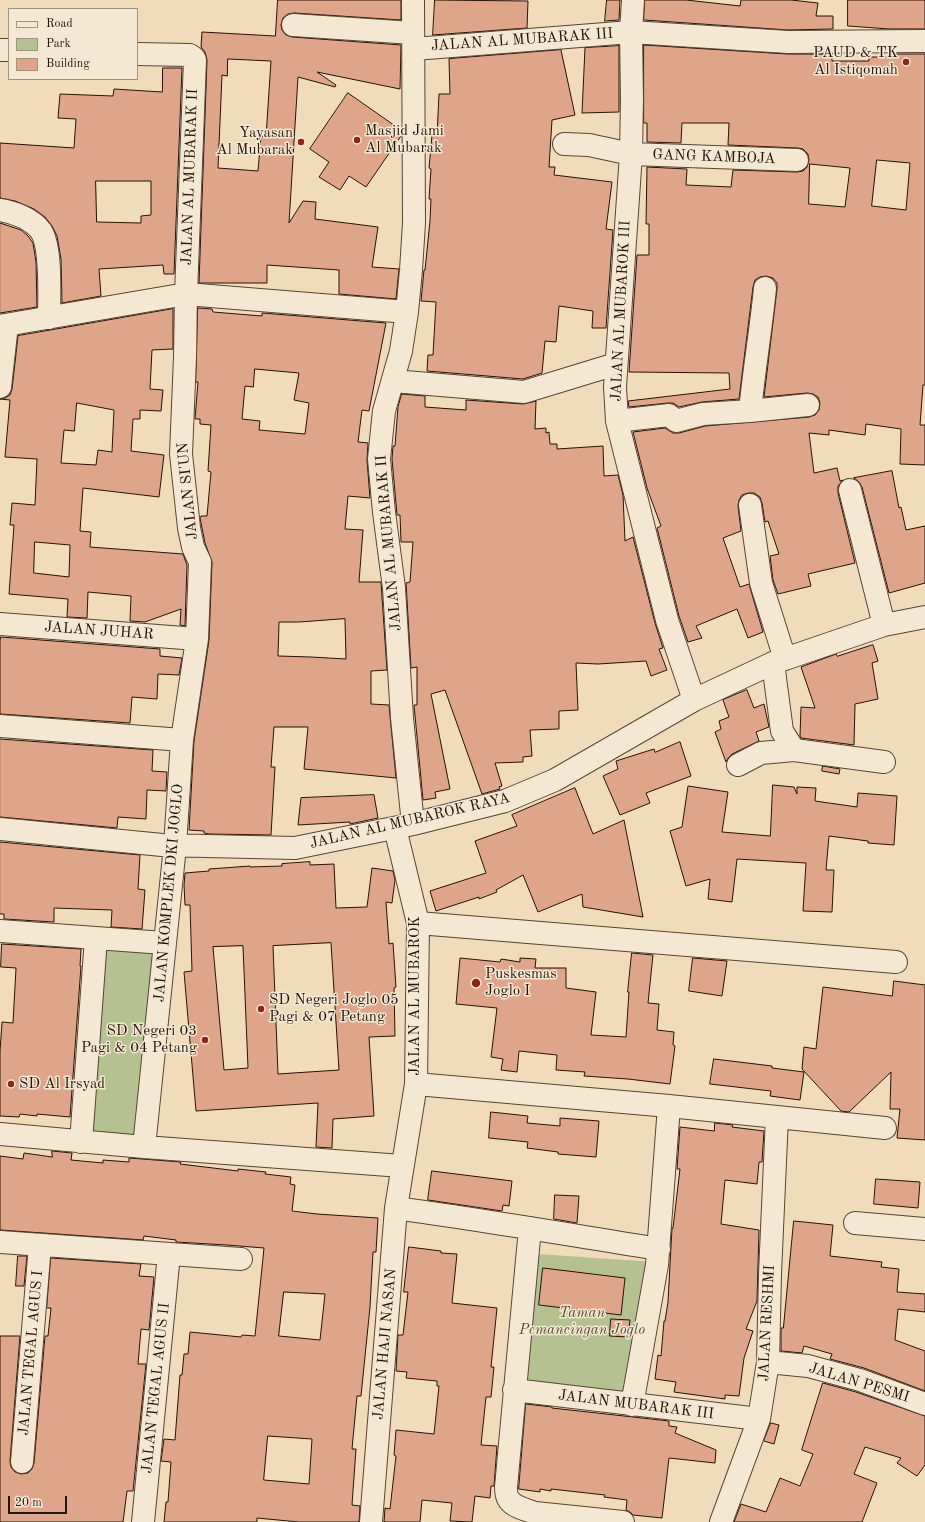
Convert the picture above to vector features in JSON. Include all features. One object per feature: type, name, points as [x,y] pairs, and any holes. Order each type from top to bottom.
[{"type":"street","name":"JALAN AL MUBARAK II","points":[[404,826],[402,718],[394,588],[379,459],[384,411],[401,351],[407,312],[414,223],[413,0]]},
{"type":"street","name":"JALAN AL MUBAROK III","points":[[633,0],[631,32],[631,154],[616,364],[616,421],[667,620],[694,700]]},
{"type":"street","name":"JALAN AL MUBARAK III","points":[[293,26],[414,41],[631,32],[788,42],[925,41]]},
{"type":"street","name":"JALAN AL MUBARAK II","points":[[138,54],[190,55],[195,60],[186,294]]},
{"type":"street","name":"GANG KAMBOJA","points":[[564,144],[589,145],[631,154],[797,160]]},
{"type":"street","points":[[0,210],[20,216],[31,222],[40,230],[45,239],[48,269],[49,318]]},
{"type":"street","points":[[750,411],[754,369],[761,331],[765,288]]},
{"type":"street","points":[[0,387],[3,325],[186,294],[407,312]]},
{"type":"street","name":"JALAN SI'UN","points":[[186,294],[186,357],[180,454],[189,528],[193,547],[200,562],[197,639]]},
{"type":"street","points":[[393,381],[524,392],[616,364]]},
{"type":"street","points":[[616,421],[669,415],[676,421],[703,414],[808,405]]},
{"type":"street","points":[[850,490],[884,625]]},
{"type":"street","points":[[750,505],[761,583],[779,661],[782,731],[794,750]]},
{"type":"street","name":"JALAN AL MUBAROK RAYA","points":[[0,830],[175,846],[295,848],[404,826],[505,801],[555,780],[694,700],[779,661],[884,625],[925,617]]},
{"type":"street","name":"JALAN JUHAR","points":[[0,624],[197,639]]},
{"type":"street","name":"JALAN KOMPLEK DKI JOGLO","points":[[144,1148],[175,846],[182,740],[197,639]]},
{"type":"street","points":[[0,726],[182,740]]},
{"type":"street","points":[[738,765],[761,753],[794,750],[884,762]]},
{"type":"street","name":"JALAN AL MUBAROK","points":[[402,1166],[416,1084],[418,923],[404,826]]},
{"type":"street","points":[[418,923],[896,962]]},
{"type":"street","points":[[0,931],[164,943]]},
{"type":"street","points":[[81,1142],[96,938]]},
{"type":"street","points":[[416,1084],[669,1106],[885,1128]]},
{"type":"street","points":[[632,1405],[657,1265],[669,1106]]},
{"type":"street","name":"JALAN RESHMI","points":[[721,1522],[759,1419],[768,1362],[770,1274],[777,1117]]},
{"type":"street","points":[[0,1134],[144,1148],[402,1166]]},
{"type":"street","name":"JALAN HAJI NASAN","points":[[371,1522],[396,1208],[402,1166]]},
{"type":"street","points":[[396,1208],[506,1223],[659,1248]]},
{"type":"street","points":[[855,1223],[925,1228]]},
{"type":"street","points":[[530,1228],[506,1487],[509,1500],[524,1509],[535,1513],[623,1522]]},
{"type":"street","points":[[0,1242],[241,1259]]},
{"type":"street","name":"JALAN TEGAL AGUS I","points":[[22,1462],[40,1245]]},
{"type":"street","name":"JALAN TEGAL AGUS II","points":[[143,1522],[169,1254]]},
{"type":"street","name":"JALAN PESMI","points":[[768,1362],[808,1366],[860,1380],[925,1404]]},
{"type":"street","name":"JALAN MUBARAK III","points":[[514,1390],[759,1419]]},
{"type":"green space","points":[[105,938],[155,942],[144,1147],[81,1142]]},
{"type":"green space","name":"Taman Pemancingan Joglo","points":[[523,1253],[655,1262],[635,1402],[516,1388]]},
{"type":"building","points":[[278,0],[401,0],[401,20],[294,13],[288,14],[283,18],[281,25],[282,30],[286,35],[292,37],[401,45],[400,89],[317,72],[336,85],[335,87],[298,77],[289,223],[303,201],[316,202],[315,219],[378,227],[372,267],[399,269],[396,299],[339,294],[339,270],[267,265],[267,283],[199,283],[207,60],[205,52],[201,47],[202,32],[275,36]],"holes":[[[228,59],[271,61],[266,137],[261,136],[258,171],[218,168],[222,75],[227,76]]]},
{"type":"building","points":[[435,0],[528,1],[527,28],[433,35]]},
{"type":"building","points":[[607,0],[620,0],[619,20],[605,21]]},
{"type":"building","points":[[645,0],[686,0],[740,6],[741,0],[791,0],[818,3],[816,16],[833,16],[833,29],[788,30],[644,20]]},
{"type":"building","points":[[848,0],[925,0],[925,29],[889,29],[848,26]]},
{"type":"building","points":[[644,45],[787,54],[832,54],[832,61],[869,61],[869,57],[889,57],[889,54],[925,54],[925,385],[923,385],[920,425],[925,425],[925,465],[900,464],[901,429],[866,424],[865,435],[829,430],[829,435],[809,433],[814,473],[837,468],[840,481],[843,480],[838,486],[838,493],[855,563],[808,574],[811,586],[778,594],[773,580],[770,556],[779,554],[768,521],[765,522],[760,497],[754,493],[742,495],[738,506],[741,531],[723,538],[740,587],[749,584],[763,632],[748,638],[737,609],[696,626],[702,638],[688,642],[679,616],[657,528],[661,526],[647,488],[633,432],[665,428],[673,433],[679,433],[705,426],[809,417],[815,415],[819,410],[820,403],[818,397],[807,393],[764,397],[777,289],[777,283],[773,278],[766,276],[755,280],[753,287],[739,399],[702,402],[679,407],[673,403],[668,403],[629,407],[628,401],[730,389],[729,373],[629,372],[637,255],[649,255],[649,224],[646,224],[647,167],[687,169],[686,185],[731,187],[733,170],[803,171],[807,167],[809,160],[808,154],[803,149],[798,148],[728,145],[729,123],[682,123],[681,143],[647,142],[647,123],[644,123]],"holes":[[[877,160],[910,163],[906,210],[872,206]],[[810,164],[850,168],[845,207],[809,204]]]},
{"type":"building","points":[[619,46],[619,112],[582,113],[585,48]]},
{"type":"building","points":[[561,50],[575,115],[552,120],[549,167],[555,167],[554,175],[612,182],[606,229],[613,230],[606,328],[592,328],[593,311],[559,306],[556,342],[545,341],[542,373],[523,379],[427,371],[428,355],[433,355],[436,302],[421,301],[430,221],[431,199],[429,199],[431,169],[429,168],[432,135],[437,136],[439,94],[450,94],[449,59]]},
{"type":"building","points":[[163,68],[182,68],[174,274],[164,274],[163,265],[99,269],[101,296],[62,303],[61,259],[57,236],[52,226],[45,217],[34,209],[15,201],[0,198],[0,143],[74,148],[76,119],[58,118],[60,94],[113,96],[114,89],[162,92]],"holes":[[[96,181],[151,181],[151,215],[141,216],[141,223],[97,222]]]},
{"type":"building","name":"Masjid Jami Al Mubarak","points":[[348,93],[401,130],[401,136],[366,187],[349,176],[340,190],[319,177],[329,162],[310,149]]},
{"type":"building","points":[[0,223],[21,230],[33,243],[36,262],[37,307],[0,313]]},
{"type":"building","points":[[198,308],[212,309],[213,312],[262,316],[262,313],[386,323],[369,411],[362,410],[358,442],[368,443],[367,460],[370,498],[348,496],[345,529],[363,530],[359,582],[381,582],[387,670],[371,671],[371,704],[389,705],[396,778],[304,769],[308,727],[274,727],[271,767],[275,767],[271,835],[209,834],[204,833],[204,831],[189,830],[194,741],[209,640],[212,562],[205,543],[200,518],[201,516],[207,516],[211,472],[208,471],[211,425],[200,424],[200,419],[195,419],[198,382],[196,382]],"holes":[[[255,369],[299,373],[294,400],[309,403],[305,434],[259,430],[260,421],[242,419],[245,386],[253,387]],[[345,619],[346,659],[278,656],[279,622]]]},
{"type":"building","points":[[173,309],[173,349],[152,350],[150,389],[163,390],[161,411],[140,410],[140,419],[133,419],[131,451],[164,455],[159,497],[83,488],[80,531],[91,532],[90,547],[183,554],[187,565],[185,626],[180,625],[181,609],[145,622],[130,621],[131,596],[88,592],[87,618],[67,617],[68,599],[9,594],[14,525],[10,525],[12,503],[35,505],[37,459],[5,457],[10,400],[0,399],[10,395],[12,389],[18,336]],"holes":[[[77,403],[114,410],[112,452],[98,450],[96,465],[61,463],[64,430],[74,431]],[[35,542],[70,545],[69,577],[34,573]]]},
{"type":"building","points":[[402,394],[425,396],[425,407],[466,410],[466,400],[523,404],[536,401],[535,429],[546,428],[546,433],[549,432],[550,444],[557,444],[557,449],[603,446],[604,476],[618,475],[623,495],[625,541],[633,537],[655,623],[663,648],[659,649],[667,670],[651,676],[646,661],[598,664],[576,663],[578,710],[559,711],[559,729],[530,730],[532,756],[523,757],[523,762],[495,763],[502,786],[499,787],[500,789],[482,794],[445,690],[431,694],[450,789],[435,792],[436,798],[423,800],[414,705],[417,705],[417,667],[411,668],[406,583],[410,582],[413,542],[401,542],[400,515],[397,515],[392,459],[393,446],[395,446],[398,407]]},
{"type":"building","points":[[892,471],[899,508],[901,507],[906,530],[925,526],[925,583],[889,593],[862,487],[854,478]]},
{"type":"building","points":[[1,637],[160,649],[160,656],[182,658],[179,675],[158,674],[157,699],[132,697],[130,723],[0,714]]},
{"type":"building","points":[[873,645],[878,661],[872,663],[878,699],[855,704],[854,745],[801,738],[801,707],[815,708],[801,667],[836,654],[837,656]]},
{"type":"building","points":[[747,690],[754,708],[764,704],[769,727],[756,732],[759,741],[732,754],[726,762],[715,732],[721,729],[719,721],[729,717],[723,700]]},
{"type":"building","points":[[0,739],[153,750],[152,771],[167,772],[166,791],[147,790],[146,819],[118,817],[117,828],[0,817]]},
{"type":"building","points":[[680,742],[691,776],[646,793],[650,803],[620,815],[603,776],[618,769],[616,761],[654,749],[655,752]]},
{"type":"building","points":[[823,766],[840,769],[839,774],[822,771]]},
{"type":"building","points":[[773,785],[794,787],[797,794],[797,787],[816,788],[815,801],[857,807],[858,793],[897,796],[894,845],[868,843],[868,841],[829,836],[826,870],[834,870],[832,912],[803,911],[806,863],[737,859],[732,902],[708,899],[710,879],[686,886],[670,831],[682,827],[688,786],[728,792],[722,832],[770,836]]},
{"type":"building","points":[[575,788],[593,834],[624,820],[643,917],[583,907],[582,894],[538,912],[523,875],[496,890],[497,892],[479,899],[479,897],[436,911],[430,891],[486,873],[475,841],[517,826],[512,815]]},
{"type":"building","points":[[374,795],[378,818],[350,824],[350,822],[298,825],[301,798]]},
{"type":"building","points":[[0,842],[140,855],[138,889],[145,890],[142,929],[111,927],[112,910],[54,908],[54,922],[4,919],[4,914],[0,914]]},
{"type":"building","points":[[310,862],[310,865],[334,864],[336,908],[367,907],[372,868],[393,871],[395,880],[392,903],[386,902],[389,944],[393,943],[396,987],[394,988],[395,1036],[369,1037],[374,1116],[333,1119],[332,1148],[316,1147],[318,1103],[196,1111],[184,972],[192,971],[190,905],[185,905],[185,873],[209,871],[209,869],[250,866],[282,866],[282,864]],"holes":[[[331,943],[339,1070],[278,1074],[273,946]],[[243,946],[248,1068],[224,1070],[213,947]]]},
{"type":"building","points":[[2,944],[81,949],[70,1117],[37,1114],[37,1116],[20,1114],[19,1117],[0,1116],[0,1051],[2,1022],[13,1023],[16,968],[1,967]]},
{"type":"building","points":[[632,953],[653,955],[648,1003],[659,1004],[657,1030],[674,1032],[673,1045],[675,1046],[670,1084],[584,1076],[585,1072],[556,1070],[557,1055],[519,1051],[517,1072],[501,1070],[503,1059],[491,1057],[497,1008],[456,1004],[460,958],[500,962],[501,959],[520,962],[520,958],[536,959],[535,968],[566,968],[566,988],[596,992],[591,1035],[626,1037],[628,992]]},
{"type":"building","points":[[693,958],[727,961],[722,996],[689,991]]},
{"type":"building","points":[[894,981],[925,985],[925,1140],[897,1138],[900,1109],[890,1109],[891,1072],[849,1112],[841,1111],[802,1069],[804,1047],[816,1049],[823,987],[892,996]]},
{"type":"building","points":[[714,1059],[772,1066],[772,1068],[804,1072],[800,1100],[770,1096],[771,1091],[710,1084]]},
{"type":"building","points":[[491,1112],[528,1116],[527,1123],[560,1126],[560,1118],[599,1121],[596,1157],[558,1154],[558,1152],[527,1148],[528,1142],[489,1138]]},
{"type":"building","points":[[715,1123],[733,1125],[732,1127],[764,1131],[762,1162],[759,1162],[757,1184],[725,1180],[721,1224],[759,1230],[757,1301],[746,1329],[753,1331],[744,1358],[739,1396],[725,1395],[725,1399],[674,1392],[676,1382],[655,1379],[658,1355],[661,1356],[664,1321],[668,1302],[672,1228],[680,1169],[677,1169],[680,1127],[714,1131]]},
{"type":"building","points":[[52,1151],[72,1153],[71,1160],[103,1163],[103,1160],[129,1162],[129,1158],[181,1162],[180,1164],[238,1171],[238,1169],[266,1172],[265,1174],[291,1177],[290,1184],[295,1185],[292,1211],[378,1218],[376,1252],[373,1252],[370,1307],[361,1396],[357,1396],[352,1449],[356,1449],[352,1505],[360,1506],[359,1522],[299,1522],[257,1518],[257,1522],[164,1522],[166,1502],[168,1502],[171,1462],[161,1461],[164,1439],[175,1440],[180,1375],[182,1375],[184,1354],[188,1354],[190,1332],[241,1337],[242,1335],[255,1336],[264,1248],[176,1242],[176,1240],[144,1236],[143,1240],[0,1230],[0,1156],[23,1159],[24,1153],[52,1157]],"holes":[[[284,1292],[325,1294],[320,1340],[279,1336]],[[268,1436],[312,1439],[309,1484],[264,1480]]]},
{"type":"building","points":[[432,1171],[512,1181],[509,1206],[503,1205],[502,1211],[428,1200]]},
{"type":"building","points":[[876,1179],[920,1182],[918,1208],[874,1204]]},
{"type":"building","points":[[555,1195],[579,1196],[577,1223],[554,1219]]},
{"type":"building","points":[[794,1221],[833,1225],[830,1256],[882,1262],[881,1267],[899,1269],[897,1292],[925,1294],[925,1312],[898,1309],[895,1340],[925,1351],[925,1391],[864,1368],[830,1359],[832,1354],[804,1346],[802,1353],[781,1351],[781,1328],[783,1328]]},
{"type":"building","points":[[409,1247],[441,1251],[441,1253],[457,1254],[452,1303],[497,1308],[491,1367],[494,1367],[491,1397],[486,1397],[481,1445],[497,1446],[494,1486],[491,1486],[490,1498],[475,1496],[472,1522],[450,1521],[452,1503],[422,1500],[420,1522],[384,1522],[385,1508],[390,1509],[396,1456],[394,1455],[396,1430],[434,1434],[439,1386],[437,1386],[437,1381],[406,1378],[407,1372],[396,1371],[398,1335],[403,1335],[408,1292],[404,1292]]},
{"type":"building","points":[[18,1256],[27,1256],[24,1286],[16,1286]]},
{"type":"building","points":[[51,1258],[141,1264],[139,1276],[154,1277],[149,1330],[141,1329],[138,1364],[146,1364],[133,1491],[127,1491],[123,1522],[0,1522],[0,1336],[20,1336],[10,1461],[11,1467],[15,1472],[21,1474],[28,1473],[32,1469],[34,1463],[45,1336],[48,1336],[51,1308],[47,1308]]},
{"type":"building","points":[[543,1268],[625,1278],[621,1315],[539,1305]]},
{"type":"building","points":[[611,1319],[630,1320],[628,1337],[610,1336]]},
{"type":"building","points":[[823,1383],[856,1392],[925,1416],[925,1465],[917,1476],[897,1463],[901,1458],[865,1447],[854,1474],[877,1483],[862,1522],[734,1522],[741,1504],[766,1512],[780,1478],[800,1486],[813,1454],[802,1450]]},
{"type":"building","points":[[526,1404],[669,1421],[669,1426],[677,1427],[675,1433],[716,1450],[715,1463],[669,1458],[662,1518],[633,1515],[626,1510],[627,1500],[604,1497],[605,1495],[551,1489],[551,1491],[540,1489],[540,1492],[519,1489]]},
{"type":"building","points":[[771,1423],[779,1425],[774,1444],[764,1441]]},
{"type":"place","name":"PAUD & TK Al Istiqomah","points":[[906,62]]},
{"type":"place","name":"Masjid Jami Al Mubarak","points":[[357,140]]},
{"type":"place","name":"Yayasan Al Mubarak","points":[[301,142]]},
{"type":"place","name":"Puskesmas Joglo I","points":[[476,983]]},
{"type":"place","name":"SD Negeri Joglo 05 Pagi & 07 Petang","points":[[261,1009]]},
{"type":"place","name":"SD Negeri 03 Pagi & 04 Petang","points":[[205,1040]]},
{"type":"place","name":"SD Al Irsyad","points":[[11,1084]]}]
